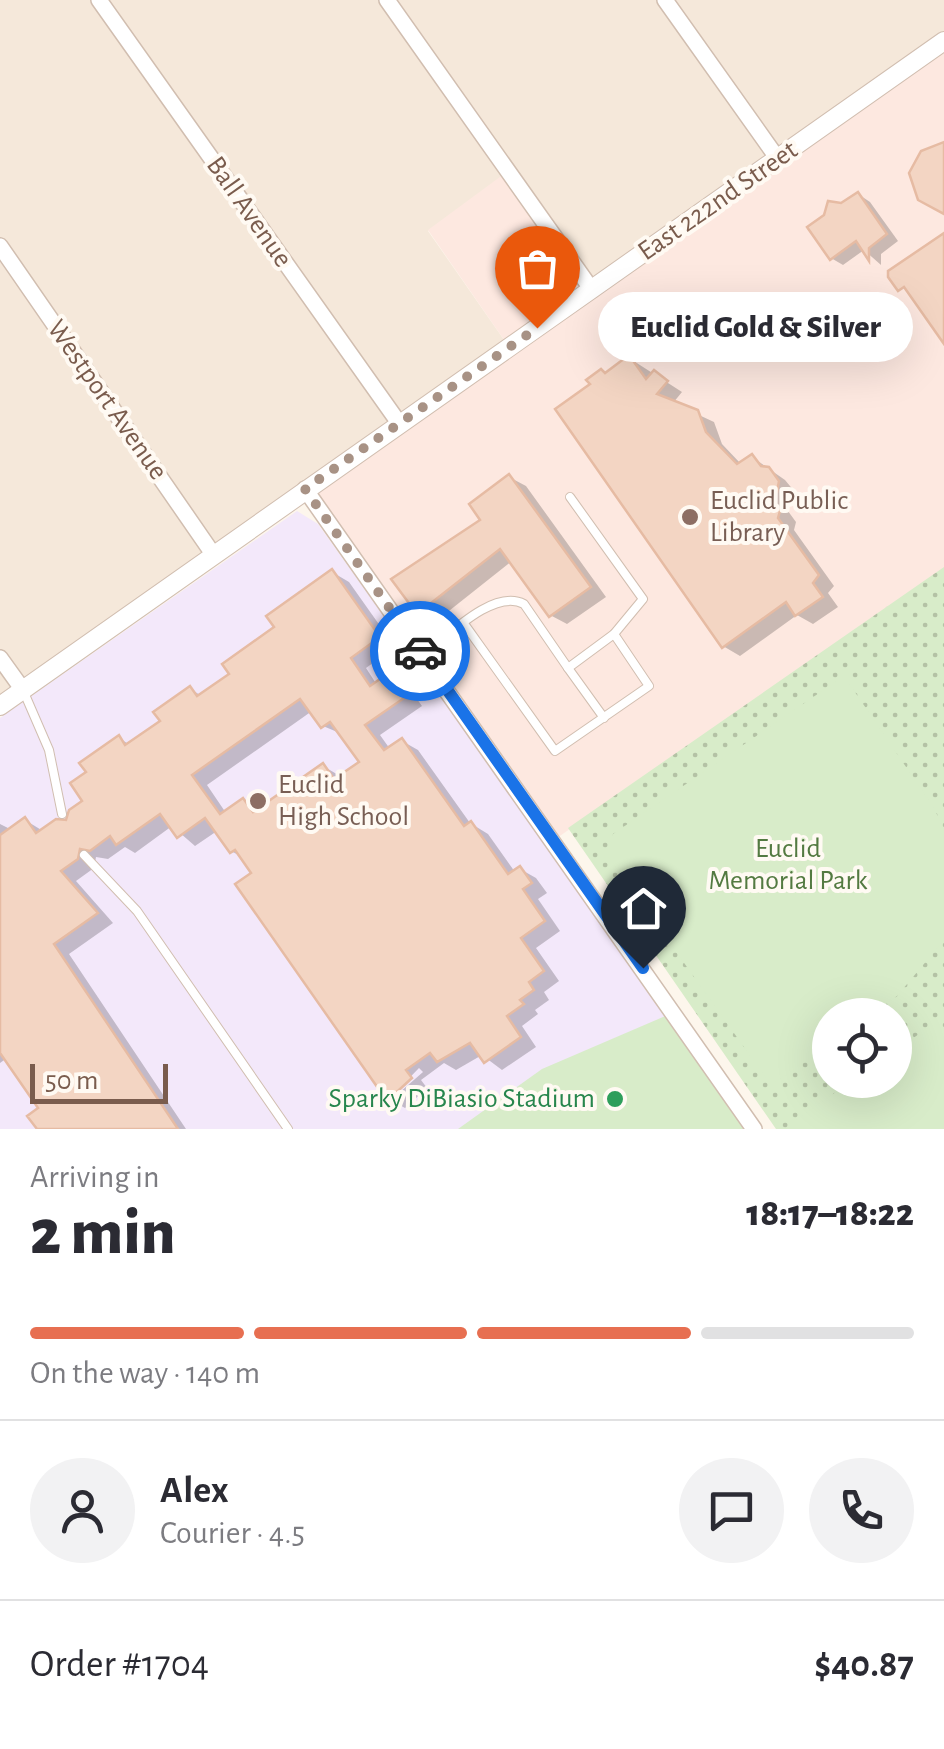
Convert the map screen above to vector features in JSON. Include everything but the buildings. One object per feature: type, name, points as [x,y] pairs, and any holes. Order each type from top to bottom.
[{"type":"street","name":"Ball Avenue","points":[[99,0],[400,423]]},
{"type":"street","points":[[387,0],[592,290]]},
{"type":"street","points":[[665,0],[778,159]]},
{"type":"street","name":"East 222nd Street","points":[[0,706],[944,41]]},
{"type":"street","name":"Westport Avenue","points":[[0,246],[213,554]]},
{"type":"street","points":[[305,489],[754,1129]]},
{"type":"street","points":[[0,658],[23,690]]},
{"type":"lane","points":[[568,668],[614,634],[643,600],[570,497]]},
{"type":"lane","points":[[423,655],[494,604],[519,600],[604,718]]},
{"type":"lane","points":[[464,625],[555,750],[649,686],[614,634]]},
{"type":"lane","points":[[23,690],[50,750],[62,814]]},
{"type":"lane","points":[[84,854],[137,911],[288,1129]]},
{"type":"shaded area","points":[[0,0],[944,0],[944,41],[592,290],[508,172],[428,231],[509,347],[0,706]]},
{"type":"shaded area","points":[[944,41],[944,570],[554,840],[305,489],[509,347],[428,230],[508,171],[591,290]]},
{"type":"shaded area","name":"Euclid High School","points":[[297,511],[318,524],[750,1129],[0,1129],[0,718]]},
{"type":"green space","name":"Euclid Memorial Park","points":[[944,567],[944,1129],[776,1129],[568,828]]},
{"type":"green space","name":"Euclid Memorial Park","points":[[844,676],[934,808],[944,830],[944,929],[939,946],[894,998],[812,998],[812,1057],[771,1085],[608,856],[613,834]]},
{"type":"green space","name":"Sparky DiBiasio Stadium","points":[[670,1014],[750,1129],[458,1129],[542,1069]]},
{"type":"green space","points":[[933,1024],[944,1041],[944,1129],[797,1129],[793,1122],[827,1098],[912,1098],[912,1039]]},
{"type":"way so far","points":[[420,651],[305,489],[537,328]]},
{"type":"place","name":"Euclid Gold & Silver","points":[[537,328]]},
{"type":"place","name":"Euclid Public Library","points":[[690,517]]},
{"type":"place","name":"Euclid High School","points":[[258,801]]},
{"type":"place","name":"Sparky DiBiasio Stadium","points":[[615,1099]]},
{"type":"route","points":[[420,651],[643,968]]}]
